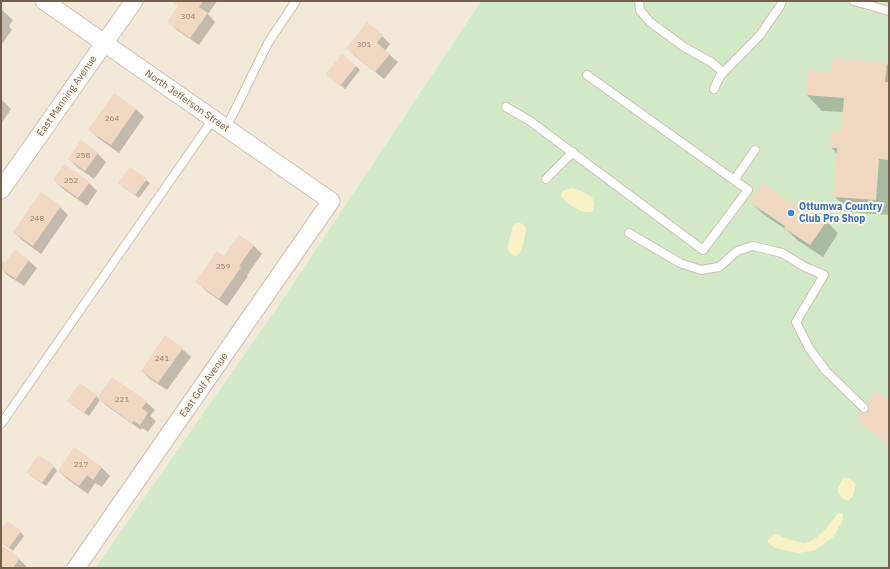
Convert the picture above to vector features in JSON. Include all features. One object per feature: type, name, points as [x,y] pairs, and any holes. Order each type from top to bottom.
[{"type":"street","name":"North Jefferson Street","points":[[44,1],[331,201]]},
{"type":"street","name":"East Manning Avenue","points":[[1,190],[134,1]]},
{"type":"street","name":"East Golf Avenue","points":[[76,568],[331,201]]},
{"type":"lane","points":[[1,424],[220,124],[268,43],[296,1]]},
{"type":"lane","points":[[639,1],[640,10],[650,22],[684,47],[711,62],[723,72]]},
{"type":"lane","points":[[714,89],[723,72],[760,35],[782,1]]},
{"type":"lane","points":[[854,1],[889,11]]},
{"type":"lane","points":[[506,107],[530,121],[573,152],[703,250],[748,190],[587,75]]},
{"type":"lane","points":[[734,180],[755,150]]},
{"type":"lane","points":[[546,179],[573,152]]},
{"type":"lane","points":[[629,233],[680,263],[701,270],[719,267],[737,251],[754,246],[782,253],[824,276],[796,322],[809,348],[826,371],[864,408]]},
{"type":"shaded area","points":[[1,1],[481,1],[274,312],[95,568],[1,568]]},
{"type":"green space","points":[[481,1],[889,1],[889,568],[95,568],[274,312]]},
{"type":"sand","points":[[572,188],[592,197],[594,204],[593,211],[586,212],[580,210],[568,203],[561,196],[562,192]]},
{"type":"sand","points":[[519,223],[523,224],[526,231],[522,248],[516,256],[508,250],[508,245],[513,226]]},
{"type":"sand","points":[[844,477],[851,479],[856,485],[852,497],[848,501],[842,498],[837,490]]},
{"type":"sand","points":[[838,513],[842,513],[843,520],[834,536],[816,550],[798,553],[775,548],[767,542],[774,534],[802,543],[809,542],[823,531]]},
{"type":"building","points":[[176,1],[203,1],[199,7],[208,13],[190,38],[167,22],[178,6],[174,3]]},
{"type":"building","points":[[367,22],[383,35],[377,43],[390,54],[375,72],[346,48]]},
{"type":"building","points":[[342,54],[356,66],[340,86],[326,74]]},
{"type":"building","points":[[833,58],[887,62],[885,82],[889,82],[889,160],[879,159],[876,200],[834,197],[837,148],[830,148],[831,131],[841,131],[844,98],[806,95],[807,70],[832,72]]},
{"type":"building","points":[[114,93],[136,109],[111,145],[88,130]]},
{"type":"building","points":[[81,140],[98,153],[85,171],[68,159]]},
{"type":"building","points":[[64,164],[90,182],[78,198],[53,180]]},
{"type":"building","points":[[130,167],[147,179],[135,195],[118,183]]},
{"type":"building","name":"Ottumwa Country Club Pro Shop","points":[[762,183],[797,206],[800,202],[827,221],[810,245],[749,202]]},
{"type":"building","points":[[41,192],[61,206],[33,246],[13,232]]},
{"type":"building","points":[[239,235],[254,245],[219,299],[195,282],[217,251],[224,256]]},
{"type":"building","points":[[15,249],[29,260],[16,279],[1,269],[1,262],[2,261],[5,263]]},
{"type":"building","points":[[165,335],[183,348],[158,383],[141,371]]},
{"type":"building","points":[[112,377],[147,401],[142,408],[148,413],[140,425],[134,421],[132,423],[97,398]]},
{"type":"building","points":[[80,383],[97,395],[84,413],[67,401]]},
{"type":"building","points":[[876,391],[889,401],[889,445],[856,420]]},
{"type":"building","points":[[74,447],[102,467],[93,480],[87,475],[79,486],[58,471]]},
{"type":"building","points":[[38,455],[54,466],[42,483],[26,472]]},
{"type":"building","points":[[7,521],[21,531],[9,548],[1,542],[1,530]]},
{"type":"building","points":[[3,546],[20,558],[13,568],[1,568],[1,549]]},
{"type":"place","name":"Ottumwa Country Club Pro Shop","points":[[791,213]]}]
